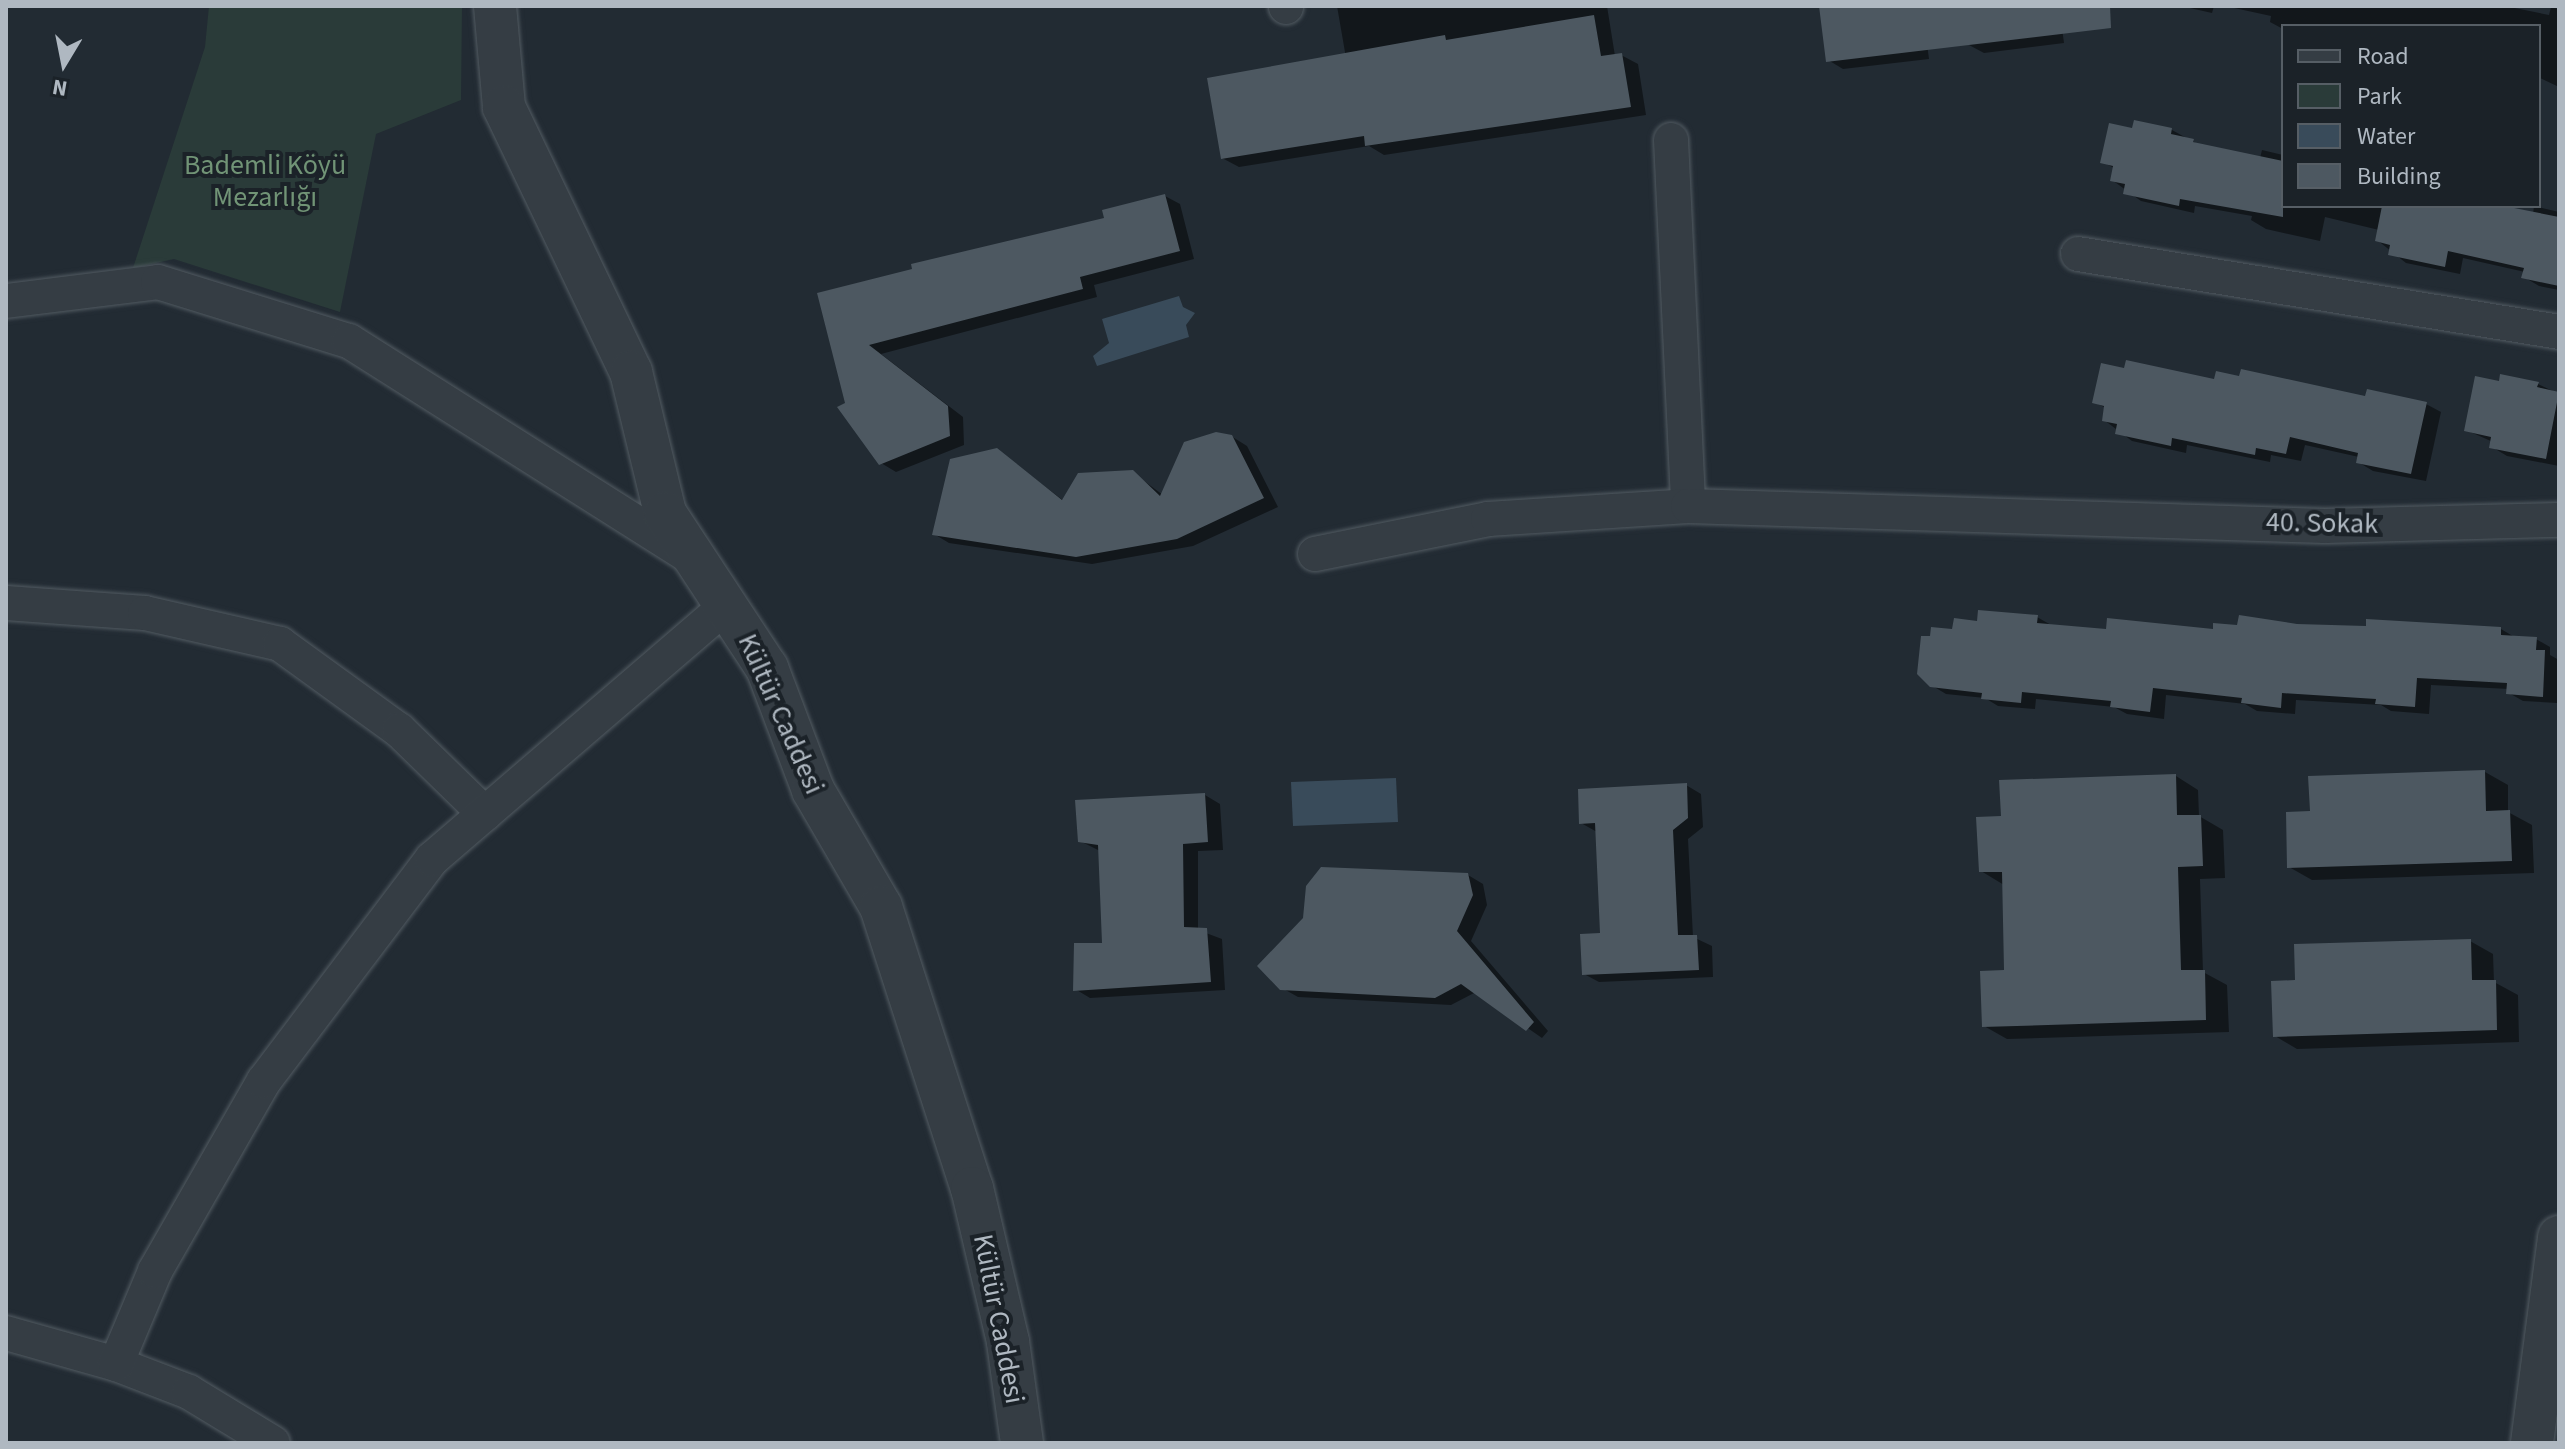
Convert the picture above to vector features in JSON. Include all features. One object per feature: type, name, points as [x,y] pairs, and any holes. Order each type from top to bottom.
[{"type":"street","name":"Kültür Caddesi","points":[[495,6],[504,107],[631,372],[665,513],[725,607],[740,622],[767,668],[813,790],[881,907],[972,1188],[1008,1342],[1022,1443]]},
{"type":"street","points":[[1671,140],[1688,506]]},
{"type":"street","points":[[2078,254],[2559,332]]},
{"type":"street","points":[[6,301],[158,282],[349,341],[699,562]]},
{"type":"street","name":"40. Sokak","points":[[1315,554],[1488,519],[1688,506],[2084,516],[2325,526],[2559,520]]},
{"type":"street","points":[[6,603],[145,613],[280,644],[399,730],[485,814]]},
{"type":"street","points":[[116,1364],[155,1271],[264,1081],[432,859],[725,607]]},
{"type":"street","points":[[2532,1443],[2559,1237]]},
{"type":"street","points":[[6,1333],[116,1364],[189,1392],[273,1443]]},
{"type":"green space","name":"Bademli Köyü Mezarlığı","points":[[209,6],[462,6],[461,100],[376,134],[340,312],[174,259],[133,268],[205,47]]},
{"type":"water","points":[[1179,296],[1183,307],[1195,313],[1186,325],[1189,337],[1097,366],[1093,356],[1109,343],[1102,319]]},
{"type":"water","points":[[1396,778],[1398,822],[1293,826],[1291,782]]},
{"type":"building","points":[[1819,6],[2110,6],[2111,28],[1826,62]]},
{"type":"building","points":[[1594,15],[1601,56],[1622,53],[1631,107],[1365,146],[1364,136],[1221,159],[1207,78],[1445,35],[1446,40]]},
{"type":"building","points":[[2134,120],[2172,128],[2171,134],[2194,139],[2193,142],[2281,161],[2283,217],[2180,199],[2179,206],[2123,194],[2125,184],[2110,181],[2113,166],[2100,163],[2109,123],[2132,128]]},
{"type":"building","points":[[1165,194],[1180,251],[1080,277],[1083,289],[869,345],[948,406],[950,436],[879,465],[837,407],[845,403],[817,293],[912,269],[911,264],[1104,218],[1102,210]]},
{"type":"building","points":[[2382,208],[2514,208],[2559,217],[2559,286],[2521,278],[2524,268],[2448,251],[2445,267],[2388,255],[2390,245],[2375,241]]},
{"type":"building","points":[[2126,360],[2214,379],[2216,371],[2239,376],[2241,369],[2365,396],[2367,389],[2427,402],[2411,474],[2356,463],[2358,453],[2290,437],[2286,454],[2256,448],[2255,455],[2172,438],[2171,446],[2115,434],[2117,424],[2102,421],[2104,406],[2092,403],[2101,363],[2124,368]]},
{"type":"building","points":[[2500,374],[2539,382],[2537,387],[2559,392],[2546,459],[2489,448],[2491,437],[2464,431],[2475,376],[2499,381]]},
{"type":"building","points":[[1216,432],[1232,435],[1264,498],[1177,539],[1076,557],[932,535],[950,459],[997,448],[1062,500],[1078,473],[1133,470],[1160,496],[1184,442]]},
{"type":"building","points":[[1978,610],[2038,615],[2037,623],[2106,629],[2107,618],[2213,629],[2213,623],[2237,625],[2239,615],[2297,624],[2366,626],[2366,619],[2501,627],[2501,635],[2537,637],[2536,650],[2545,650],[2543,697],[2506,694],[2507,683],[2417,678],[2415,707],[2375,704],[2376,699],[2282,693],[2281,708],[2241,703],[2242,698],[2153,688],[2150,712],[2110,707],[2111,701],[2022,692],[2021,703],[1981,699],[1982,693],[1930,687],[1917,674],[1921,636],[1930,636],[1931,627],[1952,629],[1954,618],[1977,621]]},
{"type":"building","points":[[2485,770],[2486,811],[2510,810],[2512,861],[2287,868],[2286,812],[2310,811],[2308,776]]},
{"type":"building","points":[[2176,774],[2177,815],[2201,815],[2203,866],[2178,867],[2181,970],[2205,970],[2206,1020],[1982,1027],[1980,971],[2004,970],[2002,872],[1979,872],[1976,817],[2001,816],[1999,780]]},
{"type":"building","points":[[1687,783],[1688,818],[1673,830],[1678,935],[1697,935],[1699,970],[1582,975],[1580,934],[1600,933],[1595,823],[1579,824],[1578,789]]},
{"type":"building","points":[[1205,793],[1208,842],[1183,844],[1184,927],[1207,928],[1211,982],[1073,991],[1074,943],[1102,943],[1098,845],[1078,842],[1075,800]]},
{"type":"building","points":[[1321,867],[1468,873],[1473,895],[1457,931],[1534,1022],[1526,1031],[1461,984],[1435,998],[1280,990],[1257,966],[1303,918],[1306,886]]},
{"type":"building","points":[[2471,939],[2472,980],[2496,980],[2497,1030],[2273,1037],[2271,981],[2295,980],[2294,944]]}]
